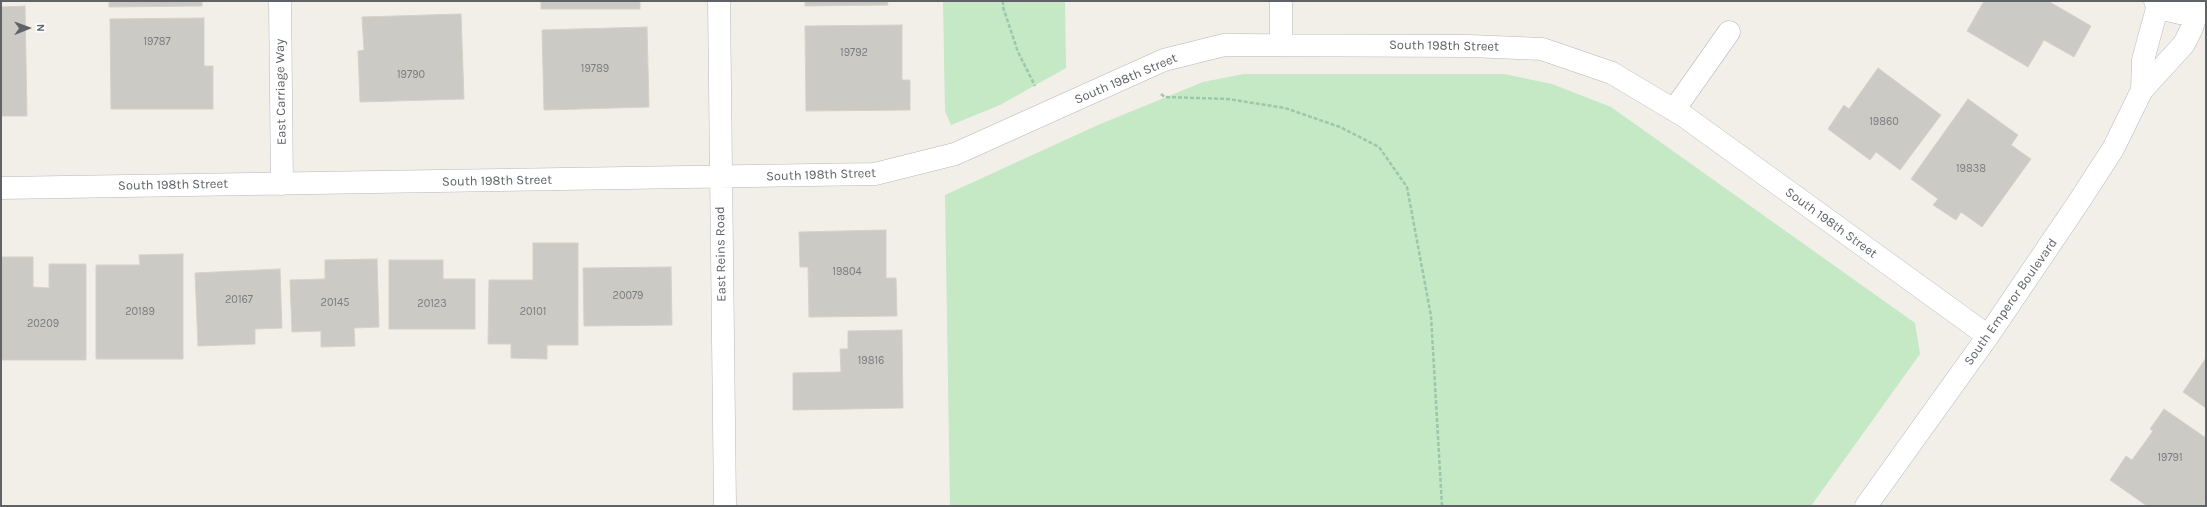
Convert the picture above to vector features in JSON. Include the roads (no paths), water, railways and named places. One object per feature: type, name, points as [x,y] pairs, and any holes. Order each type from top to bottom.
[{"type":"street","name":"East Carriage Way","points":[[280,1],[282,184]]},
{"type":"street","name":"East Reins Road","points":[[719,1],[725,506]]},
{"type":"street","points":[[1281,1],[1281,45]]},
{"type":"street","name":"South Emperor Boulevard","points":[[2142,90],[2143,60],[2157,3],[2169,12],[2180,13],[2190,12],[2202,4]]},
{"type":"street","name":"South Emperor Boulevard","points":[[1866,506],[1988,336],[2113,149],[2142,90],[2184,44],[2202,4]]},
{"type":"street","points":[[2184,44],[2206,27]]},
{"type":"street","points":[[1674,110],[1729,32]]},
{"type":"street","name":"South 198th Street","points":[[1,188],[720,178],[875,174],[955,154],[1164,60],[1224,45],[1470,46],[1542,49],[1612,74],[1674,110],[1988,336]]}]
